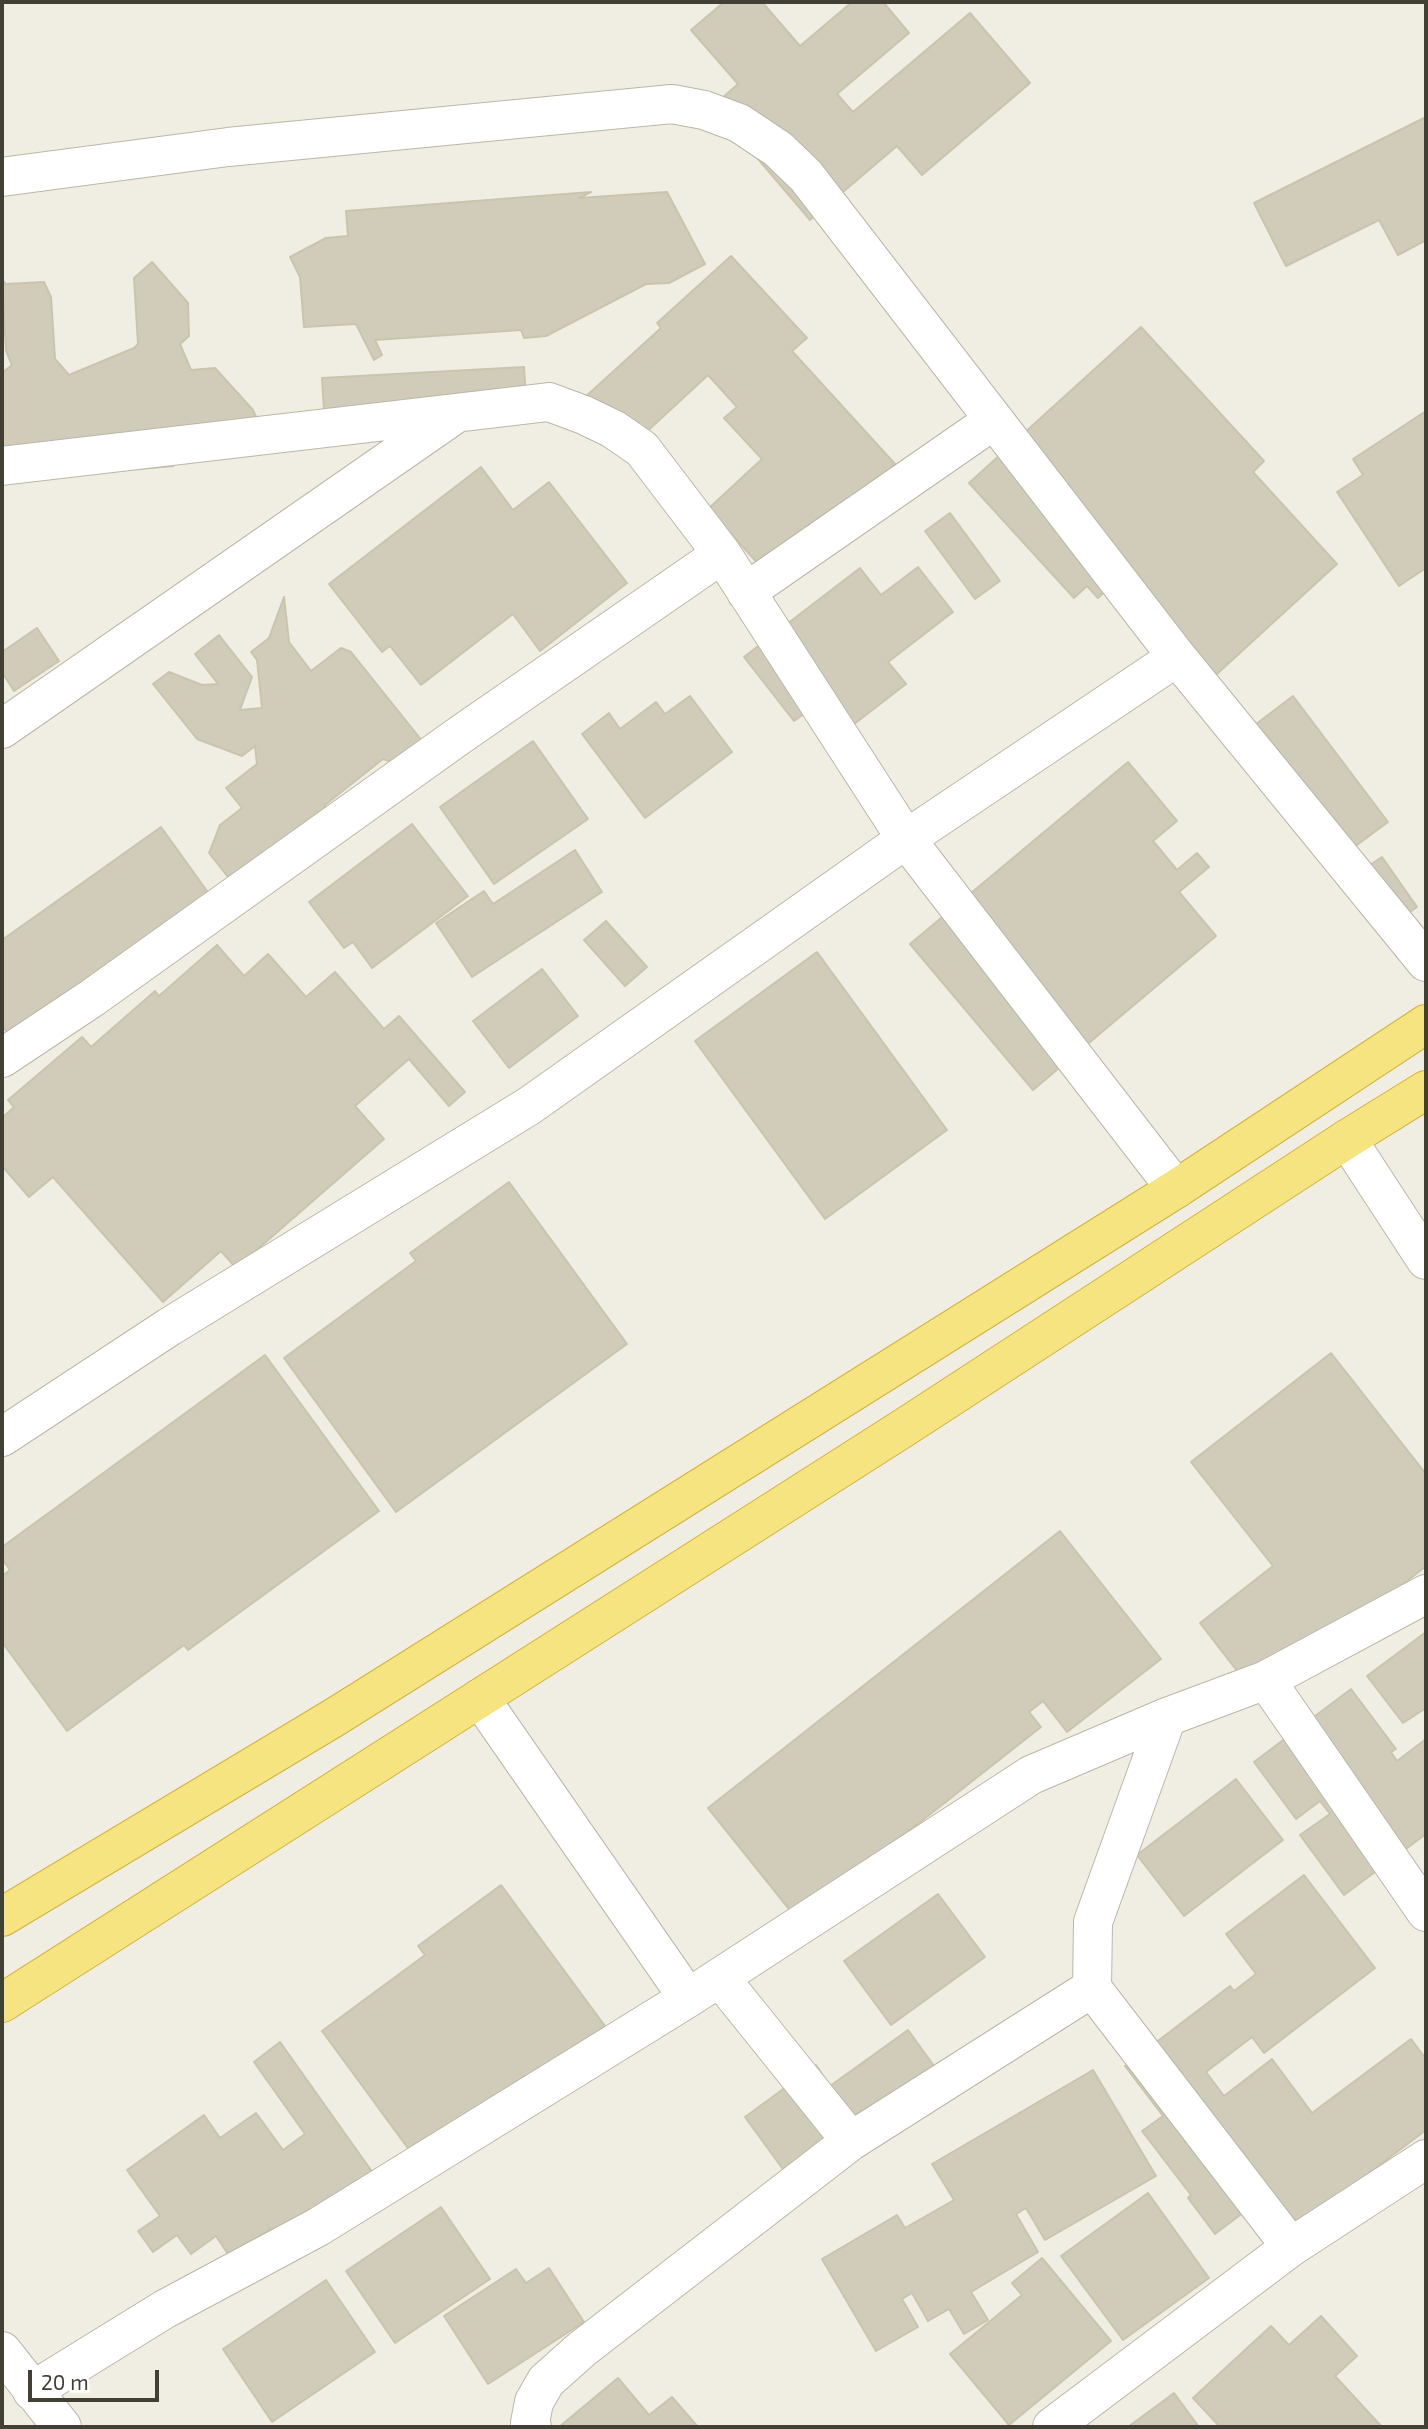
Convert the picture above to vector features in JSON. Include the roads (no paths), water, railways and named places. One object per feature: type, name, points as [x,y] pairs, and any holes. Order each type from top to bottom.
[{"type":"highway","points":[[2,1917],[335,1717],[1176,1189],[1426,1024]]},
{"type":"highway","points":[[2,2003],[905,1427],[1426,1090]]},
{"type":"street","points":[[2,177],[228,147],[658,105],[672,104],[704,110],[739,123],[778,149],[806,176],[1177,657],[1426,962]]},
{"type":"street","points":[[2,466],[550,402],[612,429],[642,449],[722,554],[906,839],[1176,1189]]},
{"type":"street","points":[[2,729],[457,412]]},
{"type":"street","points":[[746,592],[994,420]]},
{"type":"street","points":[[2,1058],[92,998],[449,742],[722,554]]},
{"type":"street","points":[[2,1437],[169,1327],[529,1106],[906,839],[1177,657]]},
{"type":"street","points":[[1347,1139],[1426,1260]]},
{"type":"street","points":[[32,2390],[165,2309],[318,2227],[720,1978],[1031,1775],[1167,1717],[1266,1680],[1426,1594]]},
{"type":"street","points":[[1266,1680],[1426,1912]]},
{"type":"street","points":[[480,1698],[688,1998]]},
{"type":"street","points":[[1167,1717],[1093,1922],[1092,1988],[1291,2247]]},
{"type":"street","points":[[720,1978],[851,2141]]},
{"type":"street","points":[[533,2427],[530,2423],[534,2402],[546,2381],[582,2349],[851,2141],[1092,1988]]},
{"type":"street","points":[[1052,2427],[1291,2247],[1426,2159]]},
{"type":"street","points":[[2,2351],[62,2427]]}]
